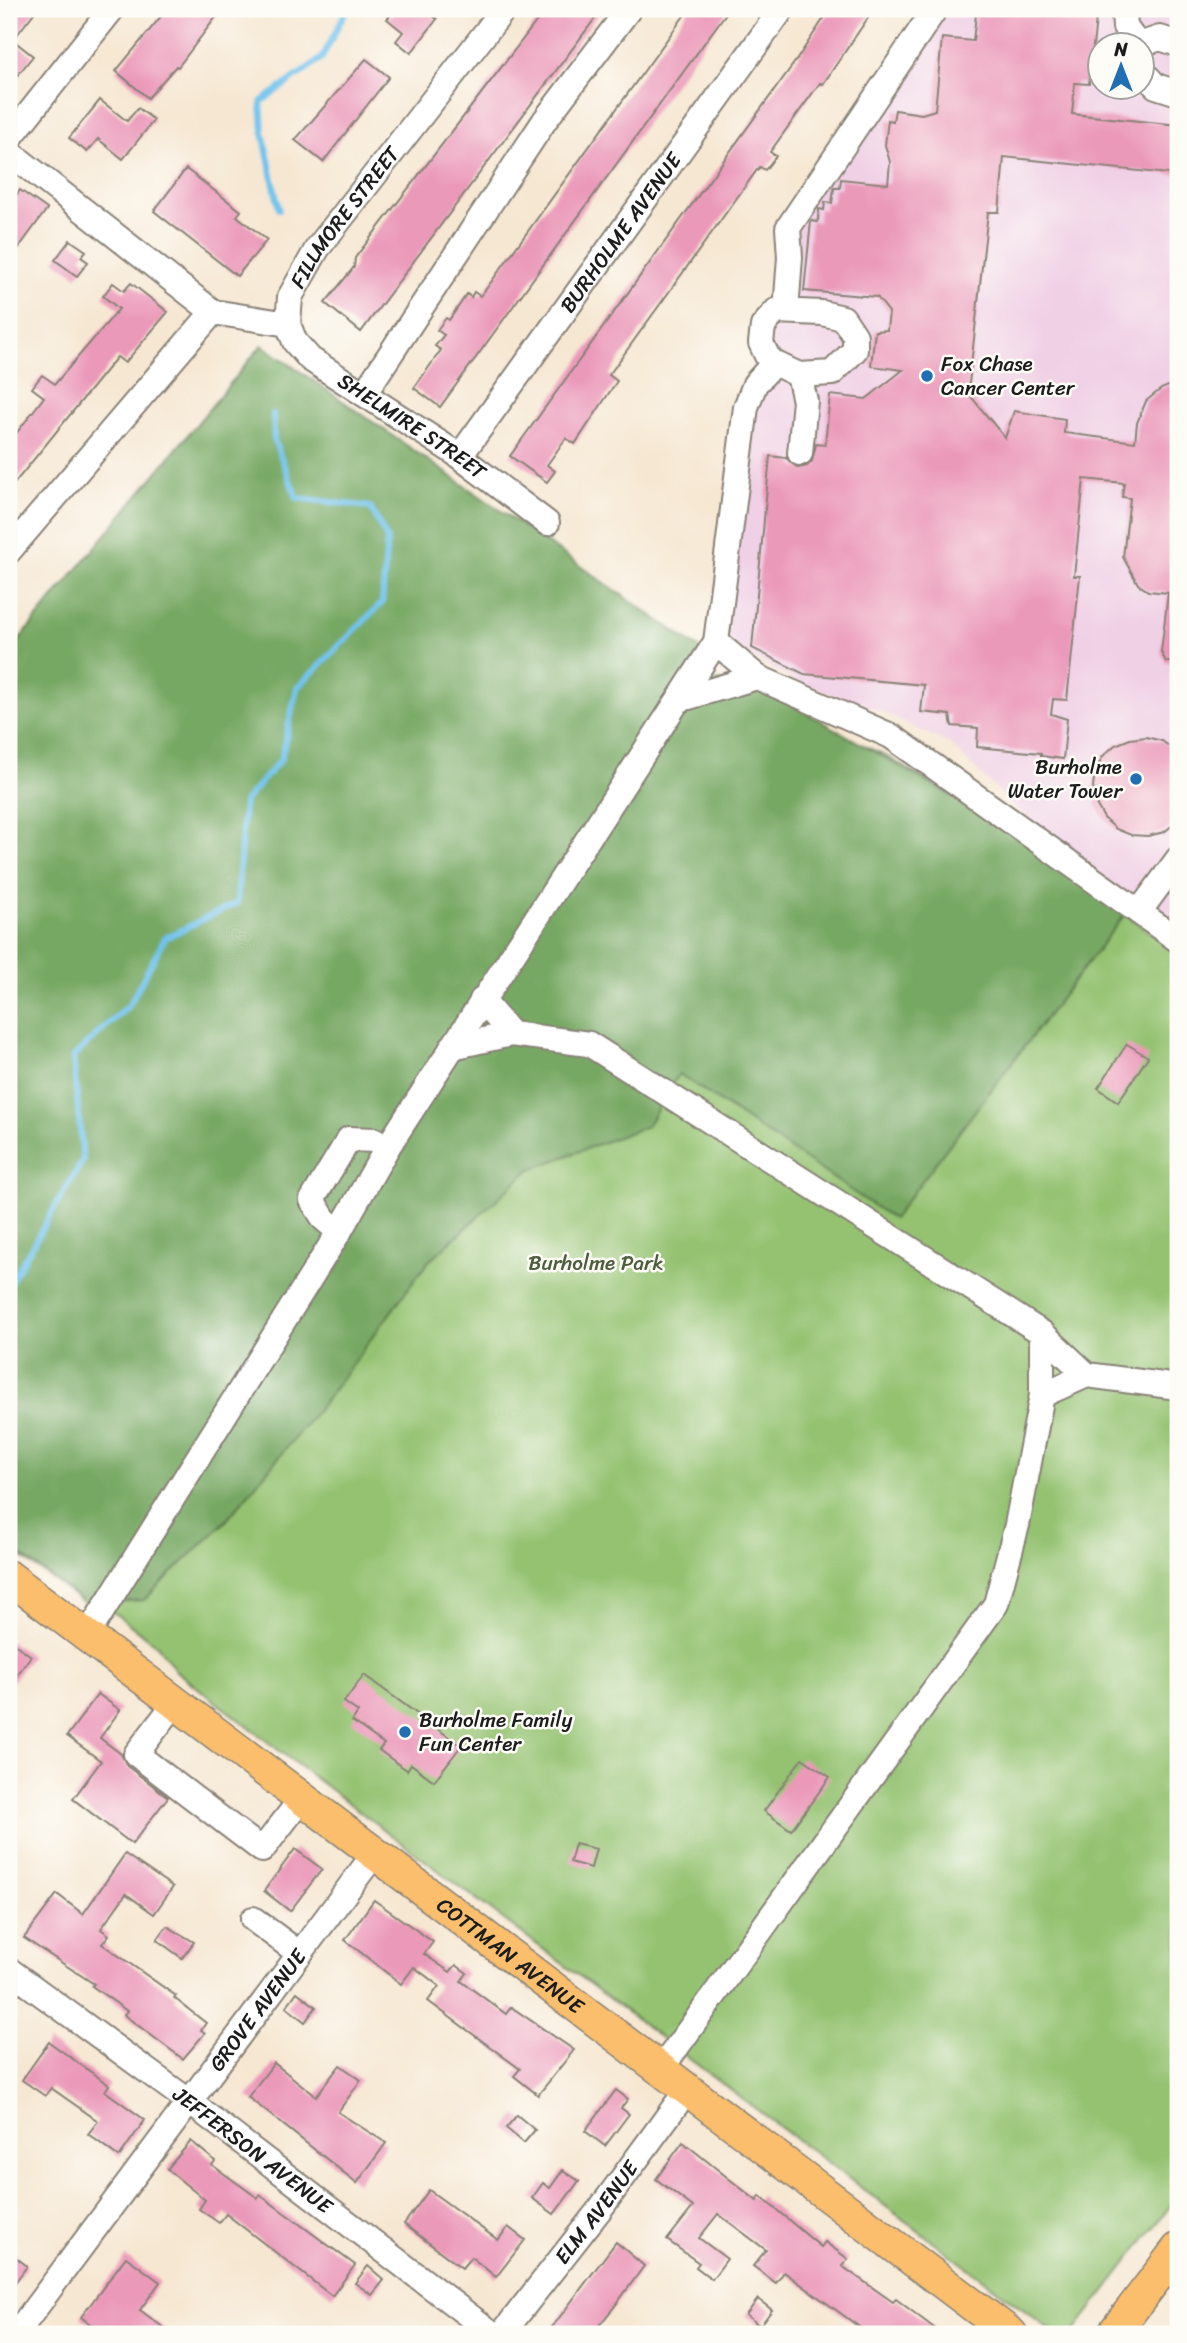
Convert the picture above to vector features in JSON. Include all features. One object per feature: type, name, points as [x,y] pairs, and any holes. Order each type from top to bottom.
[{"type":"main road","name":"COTTMAN AVENUE","points":[[9,1577],[1011,2334]]},
{"type":"main road","points":[[1113,2334],[1178,2249]]},
{"type":"street","points":[[9,139],[112,9]]},
{"type":"street","name":"FILLMORE STREET","points":[[288,324],[290,297],[317,249],[504,9]]},
{"type":"street","points":[[364,394],[545,120],[629,9]]},
{"type":"street","name":"BURHOLME AVENUE","points":[[460,456],[782,9]]},
{"type":"street","points":[[786,311],[790,257],[788,228],[935,9]]},
{"type":"street","points":[[1124,9],[1125,27],[1129,32]]},
{"type":"street","points":[[1156,39],[1160,38],[1178,44]]},
{"type":"street","points":[[1156,86],[1178,93]]},
{"type":"street","points":[[9,152],[213,312],[288,324]]},
{"type":"street","points":[[776,311],[786,311],[821,313],[843,318],[855,336],[855,350],[832,373],[799,375],[774,363],[761,343],[763,326],[776,311]]},
{"type":"street","points":[[9,551],[213,312]]},
{"type":"street","name":"SHELMIRE STREET","points":[[288,324],[296,342],[310,359],[460,456],[547,523]]},
{"type":"street","points":[[86,1637],[339,1232],[387,1148],[682,699],[716,642],[746,407],[755,384],[774,363]]},
{"type":"street","points":[[799,375],[805,401],[800,453]]},
{"type":"street","points":[[716,642],[757,677],[891,736],[1178,940]]},
{"type":"street","points":[[682,699],[757,677]]},
{"type":"street","points":[[1139,912],[1178,859]]},
{"type":"street","points":[[482,1000],[511,1034]]},
{"type":"street","points":[[452,1047],[511,1034],[589,1044],[1042,1333],[1087,1375]]},
{"type":"street","points":[[339,1232],[324,1219],[312,1200],[349,1139],[375,1140],[387,1148]]},
{"type":"street","points":[[661,2069],[996,1604],[1017,1525],[1042,1395],[1042,1333]]},
{"type":"street","points":[[1042,1395],[1087,1375],[1178,1387]]},
{"type":"street","points":[[176,1702],[136,1754],[262,1850],[302,1798]]},
{"type":"street","name":"GROVE AVENUE","points":[[18,2333],[187,2101],[375,1853]]},
{"type":"street","points":[[253,1919],[300,1954]]},
{"type":"street","name":"JEFFERSON AVENUE","points":[[9,1970],[187,2101],[493,2334]]},
{"type":"street","name":"ELM AVENUE","points":[[502,2334],[600,2209],[687,2090]]},
{"type":"shaded area","points":[[930,9],[1178,9],[1178,931],[1035,828],[950,744],[873,708],[806,686],[710,635],[734,400],[754,364],[750,329],[757,314],[776,297],[780,227]]},
{"type":"green space","name":"Burholme Park","points":[[262,345],[684,676],[881,753],[990,818],[1178,952],[1178,2196],[1072,2334],[1056,2334],[299,1766],[176,1671],[158,1646],[101,1603],[96,1611],[9,1548],[9,652]]},
{"type":"green space","points":[[262,345],[700,649],[684,676],[762,687],[990,818],[1125,914],[893,1219],[679,1074],[647,1126],[529,1170],[428,1262],[325,1401],[226,1521],[144,1600],[101,1603],[96,1611],[9,1546],[9,652]]},
{"type":"building","points":[[9,9],[37,9],[13,40],[33,56],[9,86]]},
{"type":"building","points":[[167,9],[222,9],[178,67],[176,66],[148,98],[116,71]]},
{"type":"building","points":[[396,9],[423,9],[437,19],[411,53],[396,41],[403,32],[387,19]]},
{"type":"building","points":[[546,9],[602,9],[361,332],[325,303],[354,267],[355,258]]},
{"type":"building","points":[[689,9],[729,9],[440,407],[414,388],[441,350],[435,346],[444,335],[437,330],[446,318],[449,320],[467,294],[471,297],[474,292],[480,296],[486,289]]},
{"type":"building","points":[[830,9],[874,9],[823,84],[820,83],[770,152],[776,156],[765,170],[760,167],[757,170],[609,375],[617,381],[575,444],[566,438],[547,465],[555,471],[547,482],[510,456],[797,59]]},
{"type":"building","name":"Fox Chase Cancer Center","points":[[987,9],[1097,9],[1095,32],[1086,32],[1086,84],[1075,83],[1072,114],[1178,125],[1178,175],[1004,157],[999,212],[988,212],[968,393],[1005,438],[1014,411],[1065,419],[1064,433],[1135,442],[1137,423],[1146,401],[1161,389],[1178,382],[1178,662],[1166,662],[1161,652],[1168,593],[1148,591],[1138,584],[1123,557],[1130,498],[1122,497],[1124,483],[1084,479],[1074,576],[1080,576],[1067,700],[1053,699],[1051,714],[1067,719],[1063,759],[1041,756],[1041,753],[977,747],[978,728],[952,726],[950,715],[921,712],[924,685],[804,674],[752,648],[770,456],[786,458],[798,468],[807,466],[812,461],[816,444],[825,445],[830,395],[866,399],[903,370],[871,366],[875,331],[887,330],[889,312],[877,297],[804,291],[811,221],[818,222],[819,209],[824,210],[825,202],[832,203],[834,188],[840,188],[841,179],[888,184],[890,162],[885,145],[888,120],[893,121],[895,110],[922,114],[935,110],[942,38],[973,41],[976,14],[986,15]]},
{"type":"building","points":[[366,59],[389,77],[323,162],[295,140]]},
{"type":"building","points":[[100,100],[127,121],[138,108],[154,120],[123,159],[98,139],[87,152],[69,138]]},
{"type":"building","points":[[186,169],[241,211],[237,216],[267,240],[237,276],[154,211]]},
{"type":"building","points":[[20,190],[47,209],[9,261],[9,206]]},
{"type":"building","points":[[70,240],[86,251],[81,257],[88,262],[77,276],[55,260]]},
{"type":"building","points":[[113,283],[124,291],[131,283],[168,312],[125,363],[117,357],[9,490],[9,443],[44,397],[32,388],[42,375],[55,384],[119,309],[103,296]]},
{"type":"building","name":"Burholme Water Tower","points":[[1146,737],[1162,741],[1178,753],[1178,821],[1164,832],[1148,836],[1131,835],[1116,829],[1104,818],[1096,804],[1093,787],[1095,771],[1103,756],[1115,745]]},
{"type":"building","points":[[1127,1044],[1148,1057],[1118,1102],[1098,1088]]},
{"type":"building","points":[[9,1640],[31,1656],[9,1686]]},
{"type":"building","name":"Burholme Family Fun Center","points":[[364,1675],[461,1746],[434,1781],[411,1764],[407,1770],[398,1764],[379,1750],[384,1744],[352,1721],[358,1712],[344,1702]]},
{"type":"building","points":[[98,1694],[120,1710],[100,1738],[121,1754],[127,1766],[168,1797],[132,1844],[73,1799],[101,1761],[67,1736]]},
{"type":"building","points":[[802,1758],[830,1777],[791,1830],[764,1811]]},
{"type":"building","points":[[575,1844],[596,1849],[591,1868],[570,1862]]},
{"type":"building","points":[[295,1849],[322,1869],[290,1911],[264,1891]]},
{"type":"building","points":[[125,1854],[173,1887],[154,1914],[126,1894],[101,1929],[109,1935],[102,1944],[176,1996],[174,1998],[206,2023],[201,2030],[205,2033],[183,2059],[124,2015],[127,2011],[92,1986],[94,1984],[24,1938],[57,1894],[83,1914]]},
{"type":"building","points":[[374,1900],[433,1942],[424,1954],[450,1972],[456,1965],[467,1973],[461,1981],[506,2014],[511,2007],[574,2050],[538,2095],[514,2076],[520,2069],[428,2001],[439,1986],[414,1967],[401,1984],[345,1940]]},
{"type":"building","points":[[167,1926],[194,1942],[182,1958],[157,1940]]},
{"type":"building","points":[[297,1992],[316,2007],[305,2022],[286,2007]]},
{"type":"building","points":[[49,2042],[109,2085],[105,2091],[145,2120],[119,2157],[88,2134],[98,2121],[51,2088],[45,2096],[22,2080]]},
{"type":"building","points":[[274,2063],[316,2096],[340,2065],[361,2080],[338,2112],[386,2143],[357,2183],[248,2097]]},
{"type":"building","points":[[616,2090],[628,2099],[621,2108],[629,2114],[605,2146],[585,2131]]},
{"type":"building","points":[[517,2115],[535,2130],[524,2143],[506,2128]]},
{"type":"building","points":[[191,2141],[215,2161],[212,2165],[258,2198],[260,2195],[355,2265],[332,2296],[226,2214],[219,2223],[199,2209],[205,2200],[167,2169]]},
{"type":"building","points":[[683,2142],[757,2201],[760,2196],[821,2247],[825,2242],[848,2259],[842,2266],[893,2302],[896,2299],[942,2334],[869,2334],[784,2272],[776,2283],[753,2266],[766,2250],[718,2214],[699,2238],[727,2259],[712,2279],[696,2267],[699,2263],[667,2240],[693,2207],[656,2179]]},
{"type":"building","points":[[563,2170],[579,2181],[554,2214],[532,2198],[543,2183],[550,2188]]},
{"type":"building","points":[[429,2190],[498,2240],[508,2227],[525,2240],[496,2277],[471,2257],[462,2268],[404,2224]]},
{"type":"building","points":[[616,2242],[644,2266],[615,2306],[592,2334],[547,2334]]},
{"type":"building","points":[[9,2252],[27,2266],[9,2291]]},
{"type":"building","points":[[126,2257],[160,2282],[140,2310],[172,2334],[103,2334],[81,2317]]},
{"type":"building","points":[[368,2266],[384,2280],[372,2295],[355,2283]]},
{"type":"building","points":[[758,2299],[772,2310],[760,2326],[746,2315]]},
{"type":"waterway","points":[[279,209],[263,132],[261,102],[322,58],[347,9]]},
{"type":"waterway","points":[[9,1285],[83,1160],[73,1057],[129,1005],[165,938],[237,903],[244,802],[281,759],[297,688],[382,603],[387,539],[370,507],[297,498],[274,440],[273,414]]},
{"type":"place","name":"Fox Chase Cancer Center","points":[[927,376]]},
{"type":"place","name":"Burholme Water Tower","points":[[1136,779]]},
{"type":"place","name":"Burholme Family Fun Center","points":[[405,1732]]}]
